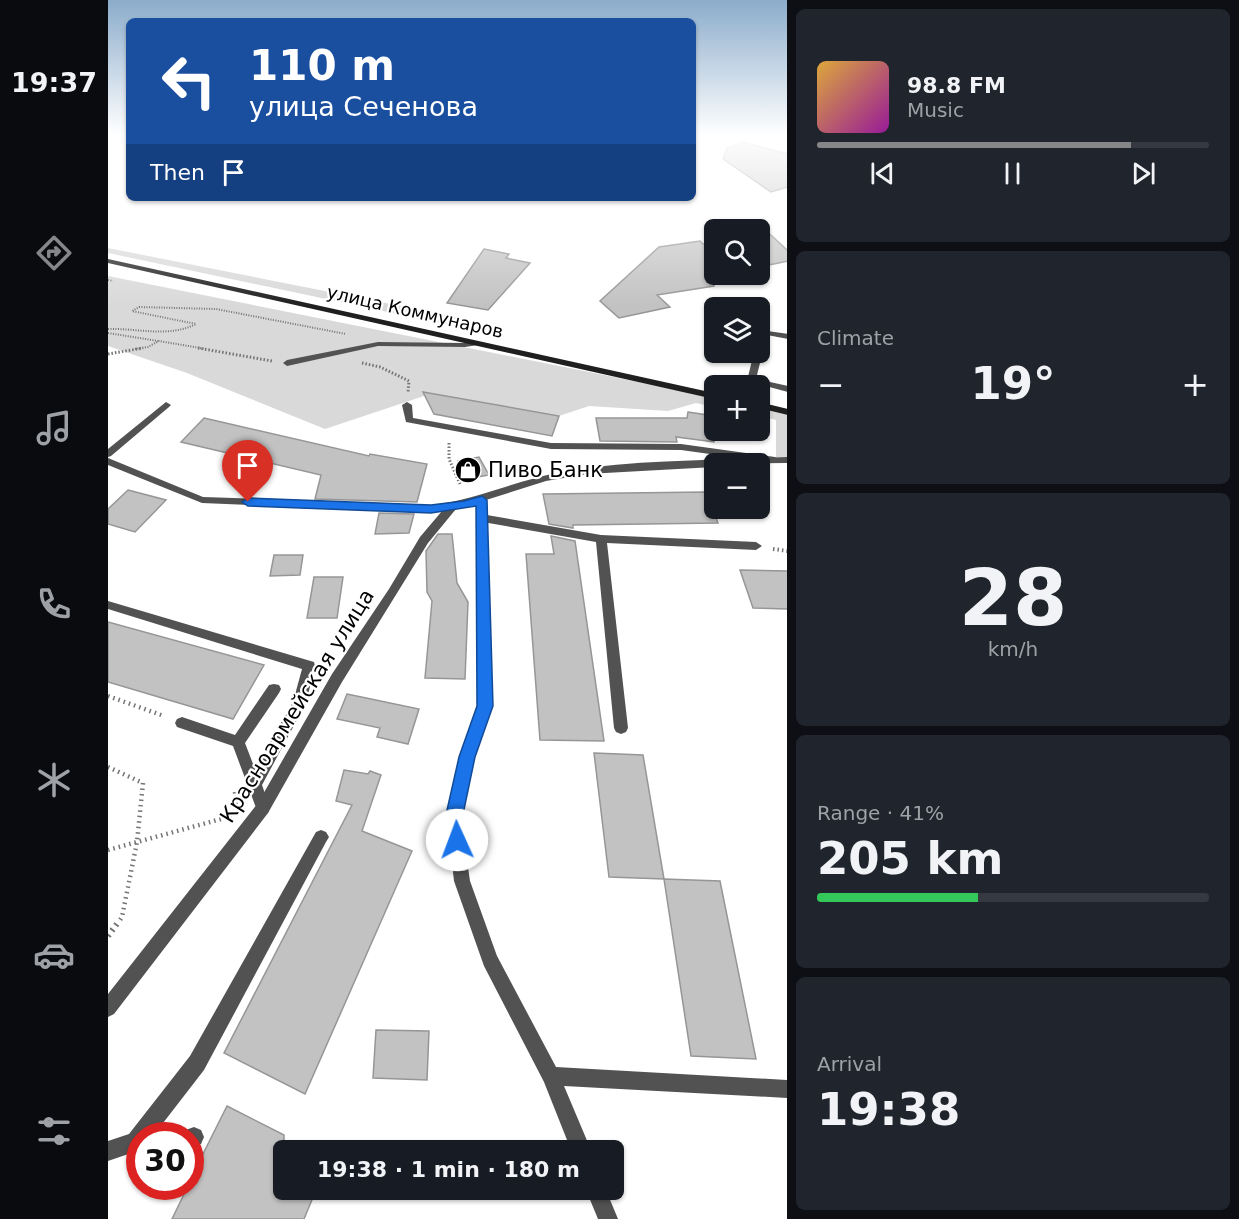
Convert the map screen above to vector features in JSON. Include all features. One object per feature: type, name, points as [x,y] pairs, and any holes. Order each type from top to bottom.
[{"type":"main road","name":"улица Коммунаров","points":[[108,261],[704,394]]},
{"type":"main road","points":[[770,408],[787,412]]},
{"type":"street","points":[[770,333],[787,337]]},
{"type":"street","points":[[287,363],[378,344],[465,345],[475,343]]},
{"type":"street","points":[[756,363],[751,381],[787,389]]},
{"type":"street","points":[[108,454],[166,405]]},
{"type":"street","points":[[407,405],[410,420],[551,446],[681,447],[776,460]]},
{"type":"street","points":[[770,460],[787,460]]},
{"type":"street","points":[[108,461],[202,500],[408,509],[450,507],[482,500],[519,485],[585,472],[704,465]]},
{"type":"street","points":[[482,500],[485,706],[467,757],[454,819],[462,881],[490,960],[551,1076],[577,1140]]},
{"type":"street","name":"Красноармейская улица","points":[[108,1008],[263,808],[337,678],[424,540],[450,507]]},
{"type":"street","points":[[481,518],[601,539],[756,546]]},
{"type":"street","points":[[601,539],[621,728]]},
{"type":"street","points":[[108,604],[309,666],[299,703],[252,778]]},
{"type":"street","points":[[238,742],[274,689]]},
{"type":"street","points":[[182,723],[238,742]]},
{"type":"street","points":[[238,742],[263,808]]},
{"type":"street","points":[[152,1122],[197,1063],[321,837]]},
{"type":"street","points":[[551,1076],[787,1089]]},
{"type":"street","points":[[108,1151],[126,1144]]},
{"type":"street","points":[[600,1200],[608,1219]]},
{"type":"path","points":[[108,280],[113,281]]},
{"type":"path","points":[[108,331],[152,332],[190,328],[196,324],[132,310],[139,306],[216,309],[352,335],[378,344]]},
{"type":"path","points":[[108,331],[287,363]]},
{"type":"path","points":[[108,354],[148,347],[159,341]]},
{"type":"path","points":[[322,355],[380,367],[409,381],[407,405]]},
{"type":"path","points":[[448,427],[449,459],[460,484]]},
{"type":"path","points":[[108,696],[182,723]]},
{"type":"path","points":[[108,767],[144,783],[137,842],[122,917],[108,936]]},
{"type":"path","points":[[108,850],[237,815],[234,778],[252,778]]},
{"type":"shaded area","points":[[108,248],[461,318],[454,326],[108,253]]},
{"type":"shaded area","points":[[108,276],[704,395],[704,405],[696,403],[668,411],[589,406],[559,416],[430,394],[325,429],[187,373],[108,346]]},
{"type":"shaded area","points":[[770,408],[787,412],[787,460],[776,460],[776,420],[770,419]]},
{"type":"building","points":[[770,234],[787,250],[787,261],[770,265]]},
{"type":"building","points":[[700,241],[704,244],[704,285],[714,286],[657,295],[670,307],[619,318],[600,301],[659,247]]},
{"type":"building","points":[[484,249],[509,254],[506,258],[530,263],[488,310],[447,303]]},
{"type":"building","points":[[423,392],[559,416],[552,436],[434,414]]},
{"type":"building","points":[[688,412],[704,414],[704,441],[676,437],[677,442],[600,441],[596,418],[687,418]]},
{"type":"building","points":[[204,418],[369,456],[370,454],[427,464],[417,502],[315,499],[321,475],[181,442]]},
{"type":"building","points":[[479,457],[489,475],[467,479],[458,461]]},
{"type":"building","points":[[128,490],[166,500],[135,532],[108,524],[108,509]]},
{"type":"building","points":[[704,492],[704,519],[716,519],[718,523],[573,525],[573,528],[549,524],[543,494]]},
{"type":"building","points":[[379,513],[414,514],[409,533],[375,534]]},
{"type":"building","points":[[438,534],[452,534],[457,583],[468,602],[465,679],[425,678],[432,601],[427,592],[426,551]]},
{"type":"building","points":[[551,536],[575,541],[604,741],[540,740],[526,554],[554,554]]},
{"type":"building","points":[[274,555],[303,555],[300,575],[270,576]]},
{"type":"building","points":[[740,570],[787,571],[787,609],[753,608]]},
{"type":"building","points":[[314,577],[343,577],[337,618],[307,618]]},
{"type":"building","points":[[108,622],[264,665],[233,719],[108,682]]},
{"type":"building","points":[[347,694],[419,709],[408,744],[377,737],[380,728],[337,719]]},
{"type":"building","points":[[594,753],[643,755],[664,879],[609,877]]},
{"type":"building","points":[[344,770],[368,774],[370,771],[381,775],[362,831],[412,851],[305,1094],[224,1053],[352,805],[336,801]]},
{"type":"building","points":[[664,879],[720,881],[756,1059],[691,1056]]},
{"type":"building","points":[[376,1030],[429,1031],[427,1080],[373,1078]]},
{"type":"building","points":[[227,1106],[284,1135],[284,1140],[273,1140],[273,1200],[312,1200],[304,1219],[172,1219],[181,1200],[204,1200],[204,1152]]},
{"type":"place","name":"Пиво Банк","points":[[468,470]]},
{"type":"route","points":[[248,502],[431,509],[465,505],[482,500],[485,706],[467,757],[454,819],[457,840]]}]
